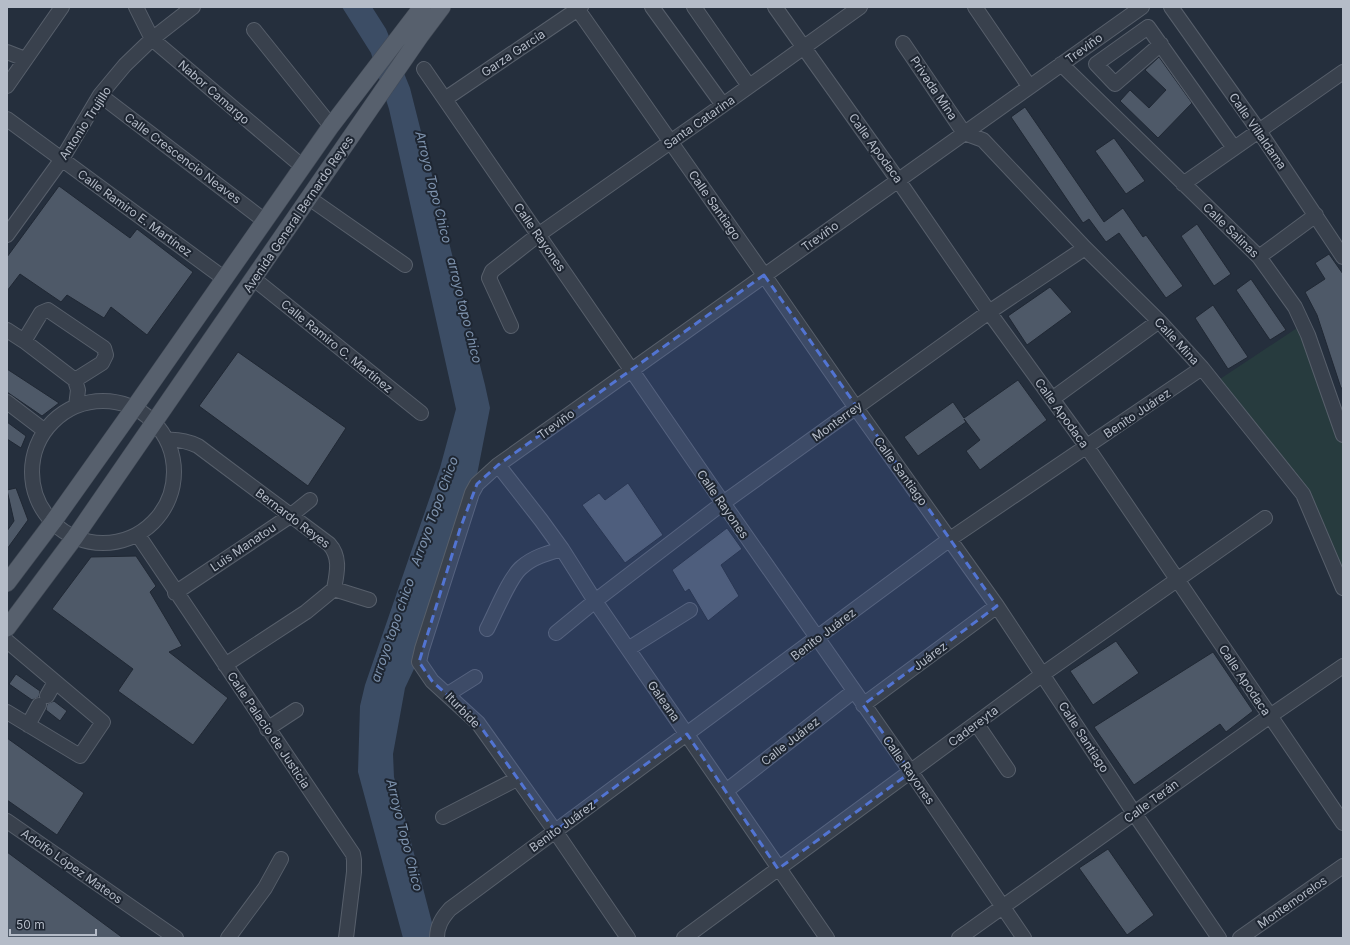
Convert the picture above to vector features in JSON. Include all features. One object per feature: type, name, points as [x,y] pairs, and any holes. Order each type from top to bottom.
[{"type":"main road","name":"Avenida General Bernardo Reyes","points":[[7,583],[53,522],[134,408],[331,126],[422,7]]},
{"type":"main road","name":"Avenida General Bernardo Reyes","points":[[7,628],[75,537],[421,35],[442,7]]},
{"type":"street","points":[[7,86],[62,7]]},
{"type":"street","name":"Nabor Camargo","points":[[136,7],[152,39],[303,168]]},
{"type":"street","name":"Antonio Trujillo","points":[[7,234],[62,159],[100,96],[125,65],[152,39],[193,7]]},
{"type":"street","points":[[652,7],[723,105]]},
{"type":"street","points":[[694,7],[749,86]]},
{"type":"street","name":"Calle Apodaca","points":[[775,7],[898,180],[989,312],[1087,447],[1343,823]]},
{"type":"street","name":"Santa Catarina","points":[[511,326],[489,278],[492,271],[538,235],[860,7]]},
{"type":"street","points":[[975,7],[1029,86]]},
{"type":"street","name":"Treviño","points":[[498,465],[1142,7]]},
{"type":"street","name":"Calle Villaldama","points":[[1171,7],[1343,256]]},
{"type":"street","name":"Garza García","points":[[445,99],[578,8]]},
{"type":"street","name":"Calle Santiago","points":[[578,8],[856,408],[997,606],[1219,938]]},
{"type":"street","points":[[254,30],[331,126]]},
{"type":"street","name":"Privada Mina","points":[[903,43],[964,133]]},
{"type":"street","points":[[1162,44],[1234,148]]},
{"type":"street","points":[[7,52],[25,59]]},
{"type":"street","name":"Calle Salinas","points":[[1061,64],[1259,257],[1295,307],[1308,335],[1343,435]]},
{"type":"street","name":"Calle Rayones","points":[[424,69],[722,503],[911,772],[1024,938]]},
{"type":"street","points":[[1183,184],[1343,72]]},
{"type":"street","name":"Calle Crescencio Neaves","points":[[100,96],[265,221]]},
{"type":"street","name":"Calle Ramiro E. Martínez","points":[[7,119],[225,279]]},
{"type":"street","name":"Calle Mina","points":[[964,133],[983,140],[1085,248],[1159,321],[1202,368],[1303,494],[1343,588]]},
{"type":"street","points":[[309,198],[405,265]]},
{"type":"street","points":[[1259,257],[1316,215]]},
{"type":"street","name":"Monterrey","points":[[556,633],[722,503],[989,312],[1085,248]]},
{"type":"street","name":"Calle Ramiro C. Martínez","points":[[254,279],[420,413]]},
{"type":"street","points":[[24,341],[41,313],[48,310],[104,348],[106,355],[102,364],[75,380]]},
{"type":"street","points":[[1052,399],[1159,321]]},
{"type":"street","points":[[7,330],[24,341],[75,380],[78,390],[76,406]]},
{"type":"street","name":"Benito Juárez","points":[[437,938],[438,927],[442,918],[450,909],[950,539],[1202,368]]},
{"type":"street","points":[[95,401],[102,401],[115,402],[134,408],[154,422],[167,440],[174,461],[174,483],[172,490],[167,504],[155,522],[138,535],[117,542],[96,543],[75,537],[53,522],[41,506],[34,488],[32,468],[36,448],[45,431],[59,416],[76,406],[95,401]]},
{"type":"street","points":[[7,402],[45,431]]},
{"type":"street","name":"Bernardo Reyes","points":[[167,440],[179,439],[198,446],[329,544],[334,549],[337,560],[334,589]]},
{"type":"street","name":"Galeana","points":[[498,465],[562,549],[595,601],[778,869],[827,938]]},
{"type":"street","name":"Iturbide","points":[[498,465],[477,484],[472,493],[419,662],[432,681],[478,723],[555,831],[628,938]]},
{"type":"street","name":"Luis Manatou","points":[[175,593],[290,516],[310,500]]},
{"type":"street","name":"Cadereyta","points":[[684,938],[1043,674],[1265,518]]},
{"type":"street","name":"Calle Palacio de Justicia","points":[[138,535],[175,593],[353,854],[354,872],[346,938]]},
{"type":"street","points":[[487,629],[512,579],[522,567],[543,555],[562,549]]},
{"type":"street","points":[[225,665],[306,612],[334,589],[369,600]]},
{"type":"street","name":"Juárez","points":[[864,705],[997,606]]},
{"type":"street","points":[[628,649],[690,610]]},
{"type":"street","points":[[7,641],[103,722],[80,756],[7,712]]},
{"type":"street","name":"Calle Terán","points":[[959,938],[1270,716],[1343,666]]},
{"type":"street","points":[[448,694],[475,677]]},
{"type":"street","points":[[28,724],[55,682]]},
{"type":"street","name":"Calle Juárez","points":[[726,791],[854,691]]},
{"type":"street","points":[[267,729],[296,710]]},
{"type":"street","points":[[976,723],[1008,770]]},
{"type":"street","points":[[443,817],[517,779]]},
{"type":"street","name":"Adolfo López Mateos","points":[[7,821],[176,938]]},
{"type":"street","points":[[228,938],[265,888],[281,859]]},
{"type":"street","name":"Montemorelos","points":[[1240,938],[1343,866]]},
{"type":"highlighted area","points":[[764,275],[997,606],[863,705],[911,772],[778,869],[687,734],[555,831],[478,723],[432,681],[419,662],[460,529],[477,484],[498,465]]},
{"type":"green space","points":[[1303,324],[1343,436],[1343,588],[1303,494],[1214,383]]},
{"type":"water","points":[[342,7],[372,7],[386,29],[410,88],[490,408],[475,485],[421,654],[405,688],[393,754],[394,777],[436,938],[403,938],[358,772],[360,706],[365,685],[440,468],[456,409],[389,109],[371,53]]},
{"type":"building","points":[[1159,57],[1192,103],[1158,138],[1120,101],[1130,90],[1149,108],[1166,90],[1145,70]]},
{"type":"building","points":[[1025,107],[1104,222],[1123,208],[1143,237],[1146,235],[1183,286],[1166,298],[1119,233],[1106,242],[1089,219],[1083,223],[1011,117]]},
{"type":"building","points":[[1114,138],[1145,181],[1126,194],[1095,151]]},
{"type":"building","points":[[59,186],[130,238],[137,229],[193,272],[147,335],[111,307],[104,318],[67,295],[61,302],[20,274],[7,291],[7,257]]},
{"type":"building","points":[[1197,224],[1231,274],[1214,286],[1181,236]]},
{"type":"building","points":[[1329,254],[1343,274],[1343,388],[1341,388],[1317,315],[1305,292],[1325,279],[1315,263]]},
{"type":"building","points":[[1251,279],[1286,330],[1270,340],[1236,290]]},
{"type":"building","points":[[1050,287],[1072,312],[1027,345],[1008,316]]},
{"type":"building","points":[[1213,305],[1248,357],[1228,369],[1195,318]]},
{"type":"building","points":[[238,352],[346,428],[308,486],[199,406]]},
{"type":"building","points":[[7,369],[59,403],[42,416],[7,392]]},
{"type":"building","points":[[1018,380],[1047,420],[980,470],[966,451],[980,440],[964,419],[966,422],[918,456],[904,437],[953,402],[964,418]]},
{"type":"building","points":[[7,422],[26,436],[21,448],[7,439]]},
{"type":"building","points":[[628,483],[663,535],[625,563],[582,505],[599,493],[605,500]]},
{"type":"building","points":[[16,488],[28,520],[7,549],[7,531],[14,521],[7,490]]},
{"type":"building","points":[[727,528],[742,549],[721,565],[739,596],[708,621],[689,589],[685,592],[672,570]]},
{"type":"building","points":[[136,556],[156,586],[150,592],[182,646],[169,652],[228,698],[193,745],[118,691],[133,669],[52,609],[91,557]]},
{"type":"building","points":[[1116,641],[1139,673],[1093,705],[1070,671]]},
{"type":"building","points":[[1213,652],[1253,711],[1226,732],[1220,724],[1134,785],[1094,727]]},
{"type":"building","points":[[16,674],[40,691],[39,697],[32,700],[9,684]]},
{"type":"building","points":[[54,701],[67,711],[60,721],[46,710],[47,704]]},
{"type":"building","points":[[7,738],[84,793],[57,835],[7,800]]},
{"type":"building","points":[[1108,849],[1154,915],[1127,935],[1079,868]]},
{"type":"building","points":[[7,852],[123,938],[7,938]]},
{"type":"water label","name":"Arroyo Topo Chico","points":[[434,187]]},
{"type":"water label","name":"arroyo topo chico","points":[[465,310]]},
{"type":"water label","name":"Arroyo Topo Chico","points":[[434,511]]},
{"type":"water label","name":"arroyo topo chico","points":[[392,630]]},
{"type":"water label","name":"Arroyo Topo Chico","points":[[405,835]]}]
